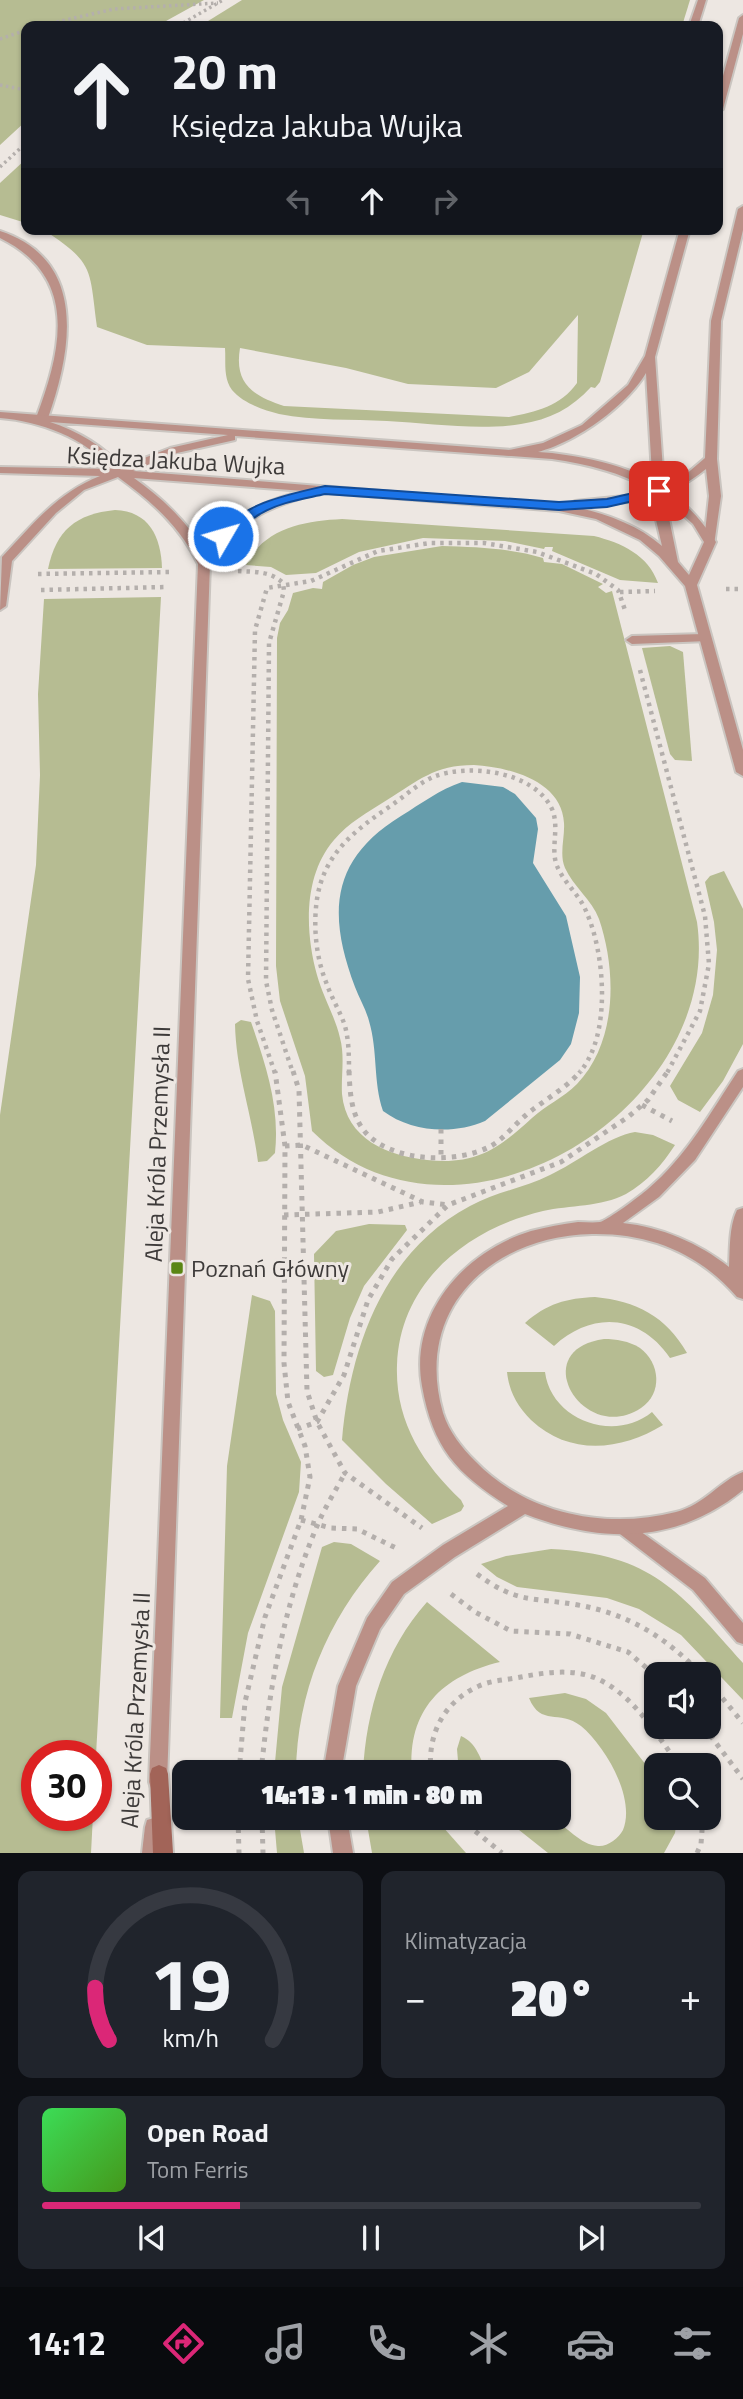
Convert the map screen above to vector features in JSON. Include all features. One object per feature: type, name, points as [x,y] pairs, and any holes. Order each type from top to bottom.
[{"type":"street","points":[[695,21],[702,0]]},
{"type":"street","points":[[723,91],[743,18]]},
{"type":"street","points":[[691,585],[710,542],[715,496],[711,459],[716,321],[743,209]]},
{"type":"street","points":[[0,234],[30,250],[46,268],[53,278],[62,309],[59,370],[42,418]]},
{"type":"street","points":[[489,454],[521,452],[546,446],[586,428],[627,392],[650,356],[683,235]]},
{"type":"street","points":[[650,356],[660,511],[673,564]]},
{"type":"street","name":"Księdza Jakuba Wujka","points":[[0,415],[489,454]]},
{"type":"street","points":[[15,416],[74,437],[107,458],[119,473],[138,484],[159,502],[183,530],[204,564],[216,543],[245,517],[286,498],[325,490]]},
{"type":"street","points":[[0,606],[3,554],[85,484],[174,450],[246,435]]},
{"type":"street","points":[[489,454],[552,457],[597,463],[630,475],[685,510],[710,542]]},
{"type":"street","points":[[559,506],[607,503],[659,491],[688,478],[711,459]]},
{"type":"street","name":"Księdza Jakuba Wujka","points":[[0,470],[119,473],[559,506]]},
{"type":"street","points":[[559,506],[620,523],[655,545],[691,585],[743,772]]},
{"type":"street","name":"Aleja Króla Przemysła II","points":[[152,1853],[159,1774],[204,564]]},
{"type":"street","points":[[632,640],[704,638]]},
{"type":"street","points":[[605,1227],[654,1193],[690,1156],[743,1074]]},
{"type":"street","points":[[739,1287],[739,1231],[743,1214]]},
{"type":"street","points":[[739,1287],[690,1249],[635,1231],[605,1227],[555,1230],[509,1245],[470,1271],[442,1306],[427,1348],[428,1392],[445,1437],[477,1476],[521,1507],[572,1524],[626,1529],[677,1520],[721,1499],[743,1479]]},
{"type":"street","points":[[334,1760],[347,1686],[373,1624],[398,1588],[449,1551],[521,1507]]},
{"type":"street","points":[[626,1529],[699,1584],[743,1636]]},
{"type":"street","points":[[159,1774],[163,1853]]},
{"type":"street","points":[[339,1830],[343,1853]]},
{"type":"path","points":[[187,21],[223,0]]},
{"type":"path","points":[[61,21],[114,9],[218,3]]},
{"type":"path","points":[[0,39],[21,32]]},
{"type":"path","points":[[0,85],[21,89]]},
{"type":"path","points":[[0,167],[21,147]]},
{"type":"path","points":[[240,1760],[246,1702],[265,1617],[301,1520],[310,1476],[305,1446],[297,1429],[288,1402],[284,1363],[285,1146],[275,1071],[257,1021],[248,979],[255,630],[267,588],[323,578],[374,552],[418,543],[459,542],[524,549],[582,567],[614,585],[620,592],[705,916],[709,964],[700,1011],[662,1082],[648,1100],[628,1117],[561,1162],[508,1184],[468,1195],[448,1205],[392,1259],[380,1278],[357,1330],[344,1375],[317,1422],[297,1429]]},
{"type":"path","points":[[239,571],[270,573],[278,577],[286,595],[271,626],[269,643],[266,981],[272,1010],[299,1090],[306,1378],[317,1422],[345,1473],[423,1528]]},
{"type":"path","points":[[43,574],[166,572]]},
{"type":"path","points":[[41,590],[166,587]]},
{"type":"path","points":[[471,770],[499,774],[526,783],[544,796],[554,810],[554,859],[561,875],[584,906],[591,924],[601,976],[600,1016],[590,1059],[577,1076],[489,1147],[472,1154],[441,1157],[386,1147],[363,1129],[356,1115],[351,1091],[350,1045],[343,1021],[324,979],[318,950],[316,915],[319,890],[330,859],[347,838],[368,820],[425,782],[439,775],[471,770]]},
{"type":"path","points":[[441,1129],[441,1157]]},
{"type":"path","points":[[285,1146],[302,1145],[423,1202],[448,1205]]},
{"type":"path","points":[[284,1215],[378,1212],[423,1202]]},
{"type":"path","points":[[262,1760],[266,1711],[276,1663],[318,1524],[345,1473]]},
{"type":"path","points":[[301,1520],[331,1528],[357,1528],[396,1548]]},
{"type":"path","points":[[470,1570],[492,1587],[516,1597],[605,1610],[642,1623],[679,1649],[690,1662]]},
{"type":"path","points":[[442,1587],[475,1612],[510,1631],[570,1634],[628,1652],[644,1665]]},
{"type":"path","points":[[430,1760],[434,1733],[450,1705],[481,1685],[541,1673],[561,1672],[599,1679],[614,1688],[629,1701],[670,1753]]},
{"type":"path","points":[[721,1696],[743,1723]]},
{"type":"path","points":[[713,1739],[743,1779]]},
{"type":"path","points":[[238,1830],[239,1853]]},
{"type":"path","points":[[262,1830],[263,1853]]},
{"type":"path","points":[[474,1830],[502,1853]]},
{"type":"path","points":[[697,1853],[702,1830]]},
{"type":"green space","points":[[0,0],[204,0],[166,21],[21,21],[21,126],[0,145]]},
{"type":"green space","points":[[242,0],[690,0],[684,21],[208,21]]},
{"type":"green space","points":[[21,164],[21,221],[0,215],[0,183]]},
{"type":"green space","points":[[50,235],[642,235],[600,382],[568,407],[550,416],[521,424],[488,427],[306,418],[279,414],[254,405],[237,395],[229,385],[225,348],[147,345],[97,327],[90,279],[81,259]],"holes":[[[578,315],[577,383],[556,403],[509,417],[284,406],[263,398],[248,387],[240,371],[240,348],[346,368],[408,384],[496,388],[529,372]]]},
{"type":"green space","points":[[115,510],[137,515],[151,528],[159,546],[162,568],[48,569],[56,544],[70,526],[89,515]]},
{"type":"green space","points":[[342,519],[594,536],[633,552],[648,565],[658,583],[620,580],[552,551],[553,547],[544,549],[505,541],[423,538],[359,552],[316,573],[286,575],[271,567],[246,565],[263,542],[286,529]]},
{"type":"green space","points":[[442,546],[506,550],[543,558],[544,562],[562,564],[603,584],[598,587],[606,593],[612,591],[697,922],[694,991],[668,1054],[625,1109],[568,1151],[504,1177],[436,1185],[371,1171],[312,1131],[305,1076],[280,1001],[276,966],[277,638],[280,623],[288,610],[293,593],[313,588],[322,589],[323,582],[374,557]],"holes":[[[460,766],[488,766],[531,779],[554,796],[561,809],[564,823],[563,863],[596,912],[605,940],[610,983],[606,1027],[600,1048],[577,1084],[497,1146],[459,1160],[412,1158],[371,1142],[351,1123],[345,1110],[341,1045],[317,975],[310,941],[309,905],[312,887],[324,854],[334,840],[359,818],[437,771]]]},
{"type":"green space","points":[[161,597],[97,1740],[21,1740],[21,1831],[92,1831],[91,1853],[0,1853],[0,1115],[36,865],[40,775],[38,694],[44,599]]},
{"type":"green space","points":[[670,646],[683,652],[692,761],[675,760],[670,754],[642,648]]},
{"type":"green space","points":[[724,871],[743,909],[743,1044],[723,1081],[700,1112],[678,1100],[670,1086],[702,1033],[713,995],[717,950],[705,882],[710,876]]},
{"type":"green space","points":[[241,1020],[251,1022],[267,1070],[274,1103],[275,1153],[267,1161],[258,1162],[241,1076],[235,1024]]},
{"type":"green space","points":[[635,1132],[653,1135],[675,1145],[641,1184],[616,1198],[596,1204],[543,1211],[515,1219],[489,1231],[464,1246],[443,1264],[424,1285],[410,1308],[401,1335],[397,1365],[401,1405],[406,1423],[423,1456],[464,1506],[461,1511],[432,1524],[386,1484],[342,1440],[353,1371],[376,1306],[393,1276],[414,1249],[440,1225],[480,1201],[540,1179],[614,1139]]},
{"type":"green space","points":[[369,1224],[405,1225],[407,1230],[364,1286],[350,1318],[333,1375],[324,1377],[316,1371],[314,1254],[336,1231]]},
{"type":"green space","points":[[252,1295],[270,1301],[275,1311],[276,1394],[283,1420],[301,1462],[299,1492],[248,1633],[232,1718],[220,1718],[227,1466]]},
{"type":"green space","points":[[595,1297],[624,1302],[648,1313],[670,1329],[687,1353],[670,1358],[658,1343],[645,1333],[615,1322],[584,1327],[554,1346],[525,1323],[557,1303]]},
{"type":"green space","points":[[604,1339],[622,1341],[640,1348],[647,1354],[655,1370],[656,1386],[648,1402],[641,1408],[620,1416],[600,1415],[583,1406],[572,1392],[566,1376],[568,1360],[581,1347]]},
{"type":"green space","points":[[507,1372],[545,1372],[550,1389],[559,1403],[586,1422],[620,1426],[637,1421],[652,1412],[663,1425],[647,1434],[613,1444],[596,1446],[562,1440],[546,1432],[522,1409],[514,1398]]},
{"type":"green space","points":[[334,1542],[351,1544],[380,1561],[345,1608],[318,1659],[302,1714],[297,1760],[275,1760],[282,1687],[322,1547]]},
{"type":"green space","points":[[551,1549],[586,1552],[615,1559],[661,1581],[701,1616],[743,1663],[743,1700],[721,1677],[721,1662],[707,1662],[681,1635],[639,1609],[607,1598],[517,1587],[497,1577],[481,1564],[506,1556]]},
{"type":"green space","points":[[427,1602],[500,1662],[461,1676],[432,1699],[415,1731],[412,1760],[364,1760],[368,1726],[380,1682],[412,1620]]},
{"type":"green space","points":[[565,1693],[586,1699],[606,1713],[644,1762],[644,1830],[675,1830],[664,1853],[548,1853],[519,1830],[568,1830],[579,1839],[598,1846],[605,1845],[619,1836],[626,1817],[622,1788],[600,1746],[573,1721],[539,1712],[529,1698]]},
{"type":"green space","points":[[461,1736],[475,1747],[482,1760],[458,1760],[457,1749]]},
{"type":"green space","points":[[275,1830],[300,1830],[304,1853],[277,1853]]},
{"type":"green space","points":[[368,1830],[446,1830],[466,1853],[372,1853]]},
{"type":"water","points":[[462,782],[503,787],[515,794],[536,818],[538,829],[533,863],[566,916],[580,977],[579,1013],[571,1044],[560,1060],[485,1121],[446,1130],[419,1127],[383,1111],[372,1032],[346,960],[339,912],[341,890],[348,869],[360,850],[401,816]]},
{"type":"place","name":"Poznań Główny","points":[[177,1268]]},
{"type":"route","points":[[223,536],[237,522],[255,511],[286,498],[325,490],[559,506],[607,503],[659,491]]}]
